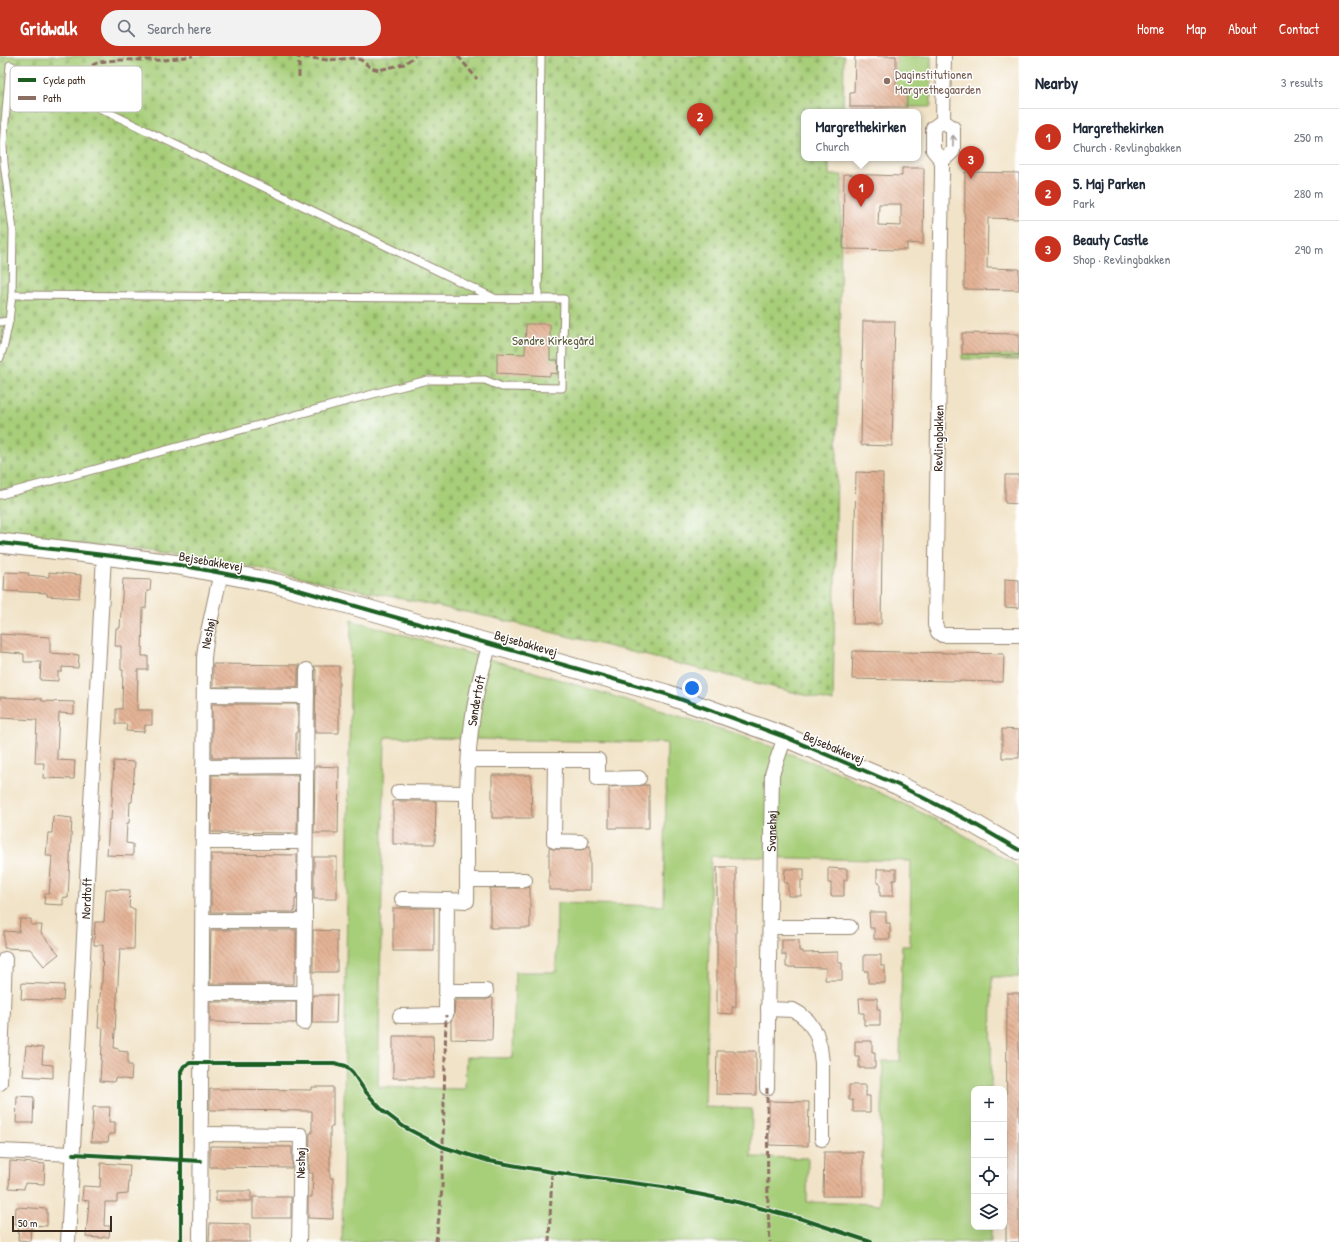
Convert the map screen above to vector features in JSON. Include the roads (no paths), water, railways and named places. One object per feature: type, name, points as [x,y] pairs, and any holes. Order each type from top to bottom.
[{"type":"street","points":[[942,161],[953,151],[953,128],[943,121],[944,56]]},
{"type":"street","name":"Revlingbakken","points":[[943,121],[933,128],[933,150],[942,161],[936,625],[938,632],[942,634],[1019,636]]},
{"type":"street","name":"Bejsebakkevej","points":[[0,543],[179,565],[274,583],[666,694],[785,737],[898,785],[969,821],[1019,850]]},
{"type":"street","name":"Nordtoft","points":[[68,1242],[104,555]]},
{"type":"street","name":"Neshøj","points":[[200,1242],[202,1134],[204,658],[206,641],[221,572]]},
{"type":"street","name":"Søndertoft","points":[[402,899],[467,901],[466,793],[471,722],[482,669],[490,644]]},
{"type":"street","points":[[304,1023],[307,670]]},
{"type":"street","points":[[204,695],[307,696]]},
{"type":"street","name":"Svanehøj","points":[[767,1088],[772,774],[785,737]]},
{"type":"street","points":[[469,760],[598,760],[598,778],[639,778]]},
{"type":"street","points":[[555,760],[554,841],[582,842]]},
{"type":"street","points":[[203,767],[306,766]]},
{"type":"street","points":[[398,792],[466,793]]},
{"type":"street","points":[[203,842],[305,842]]},
{"type":"street","points":[[467,880],[525,880]]},
{"type":"street","points":[[400,1016],[446,1015],[447,900]]},
{"type":"street","points":[[203,921],[305,921]]},
{"type":"street","points":[[770,927],[850,927]]},
{"type":"street","points":[[0,1083],[5,959]]},
{"type":"street","points":[[447,991],[486,991]]},
{"type":"street","points":[[202,993],[304,993]]},
{"type":"street","points":[[768,1009],[793,1010],[800,1014],[816,1033],[822,1063],[822,1139]]},
{"type":"street","name":"Neshøj","points":[[202,1134],[301,1135],[299,1242]]},
{"type":"street","points":[[0,1151],[73,1154]]},
{"type":"lane","points":[[538,299],[541,56]]},
{"type":"lane","points":[[0,358],[9,321],[12,295],[13,230],[3,145],[10,65],[12,66]]},
{"type":"lane","points":[[108,112],[496,298]]},
{"type":"lane","points":[[466,298],[480,291]]},
{"type":"lane","points":[[0,495],[384,390],[428,380],[485,380],[502,387],[562,388],[564,299],[12,295]]},
{"type":"lane","points":[[0,322],[9,321]]},
{"type":"place","name":"Daginstitutionen Margrethegaarden","points":[[887,81]]},
{"type":"place","name":"5. Maj Parken","points":[[700,136]]},
{"type":"place","name":"Beauty Castle","points":[[971,179]]},
{"type":"place","name":"Margrethekirken","points":[[861,207]]},
{"type":"park label","name":"Søndre Kirkegård","points":[[553,340]]}]
